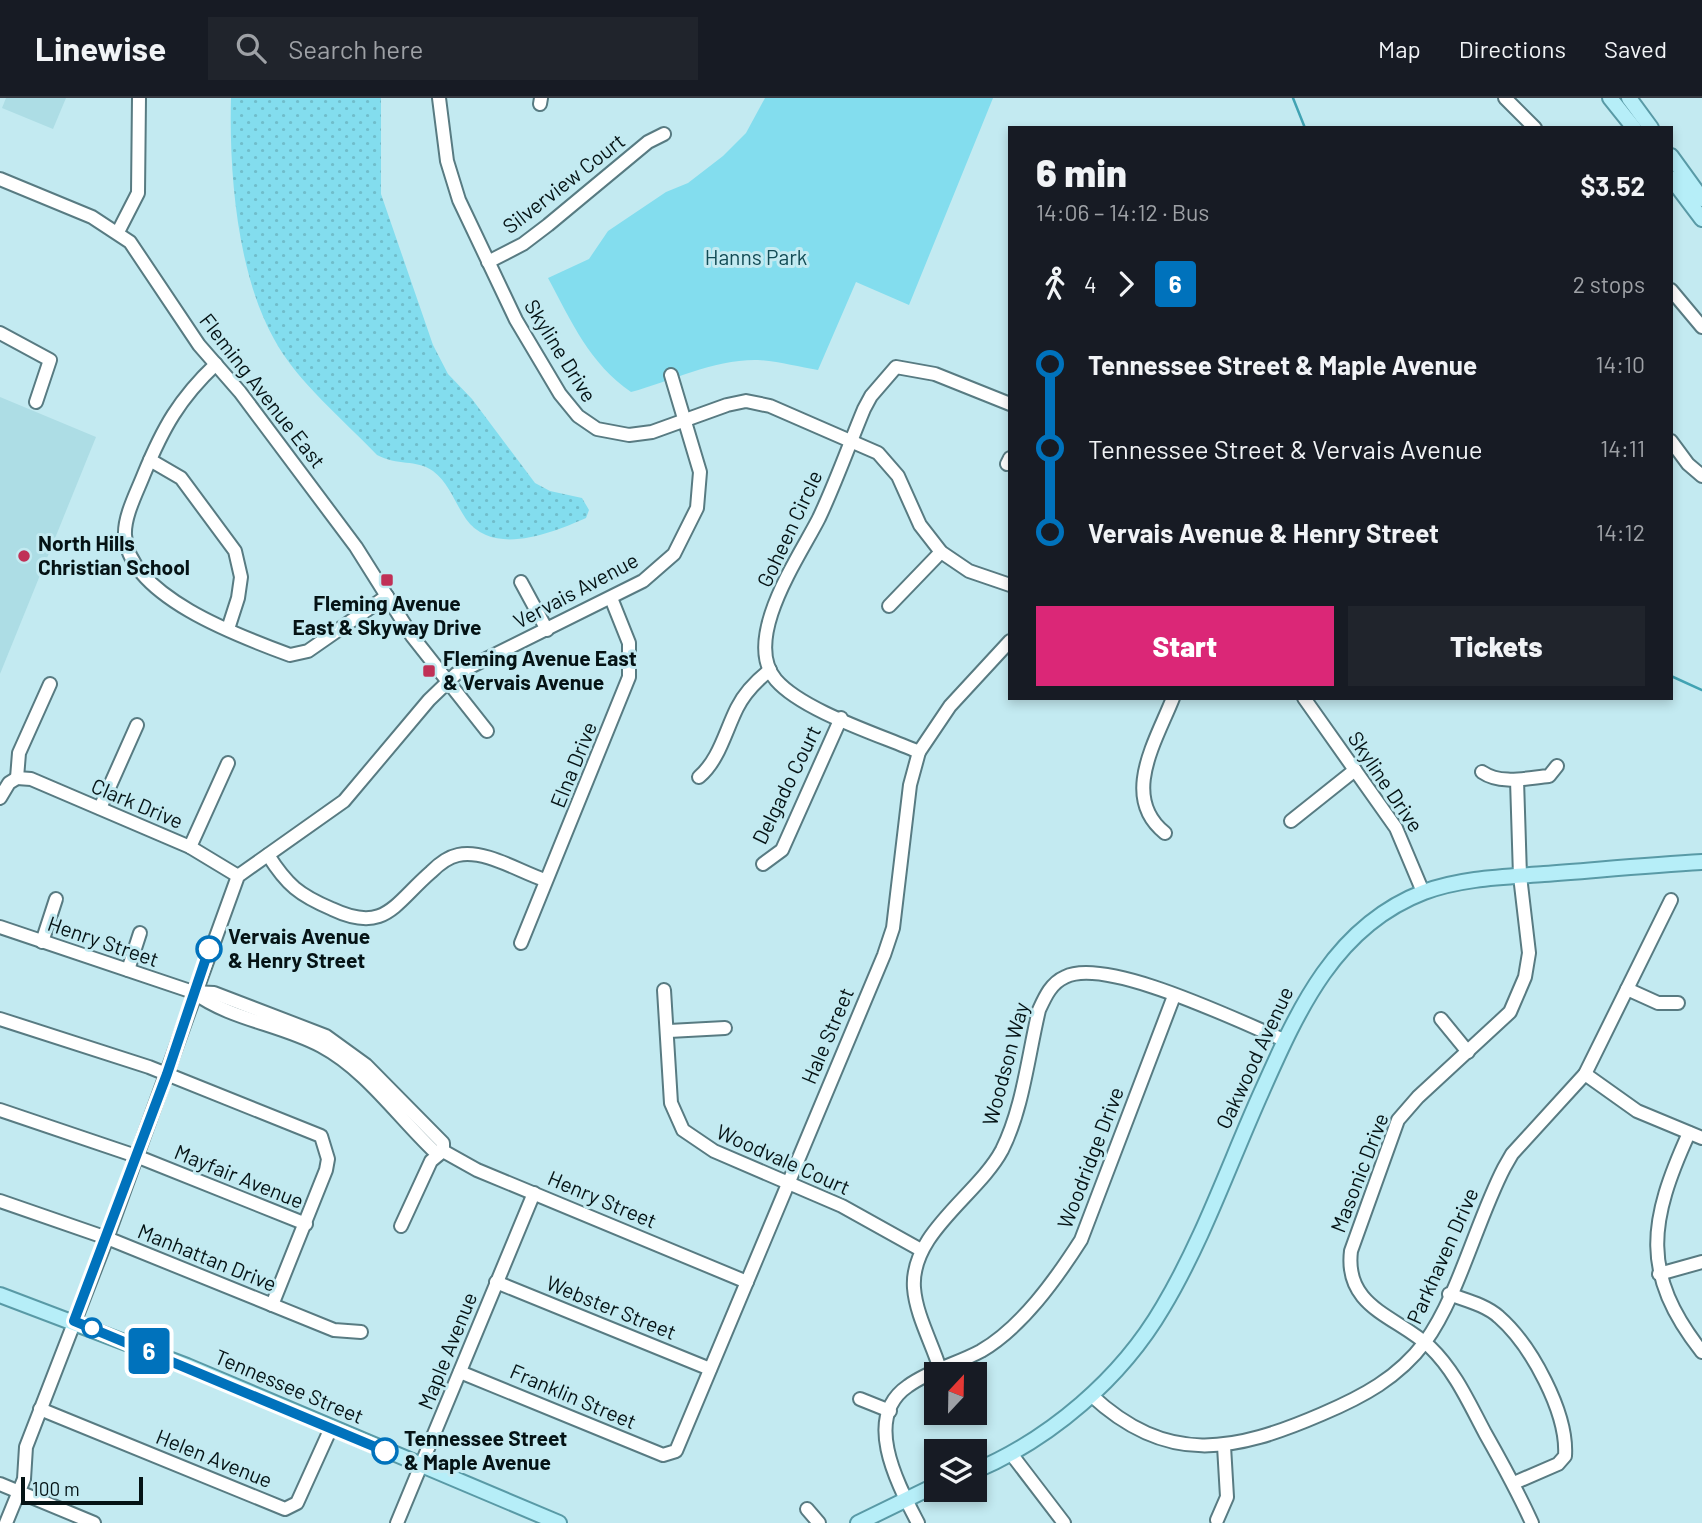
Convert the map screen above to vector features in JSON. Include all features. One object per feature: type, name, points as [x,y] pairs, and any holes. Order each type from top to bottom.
[{"type":"main road","points":[[1610,98],[1632,126]]},
{"type":"main road","points":[[1629,98],[1650,126]]},
{"type":"main road","points":[[1673,159],[1702,199]]},
{"type":"main road","points":[[1673,181],[1702,219]]},
{"type":"main road","name":"Oakwood Avenue","points":[[987,1466],[1012,1455],[1068,1416],[1124,1359],[1167,1302],[1284,1040],[1313,986],[1340,950],[1368,924],[1423,892],[1477,880],[1702,862]]},
{"type":"main road","name":"Tennessee Street","points":[[0,1295],[74,1321],[559,1523]]},
{"type":"main road","points":[[858,1523],[924,1490]]},
{"type":"street","points":[[118,232],[138,193],[139,98]]},
{"type":"street","name":"Skyline Drive","points":[[439,98],[451,181],[516,320],[560,394],[578,416],[597,429],[629,435],[652,432],[727,405],[757,402],[851,439],[877,453],[891,467],[920,525],[941,552],[969,571],[1008,584]]},
{"type":"street","points":[[1505,98],[1530,126]]},
{"type":"street","name":"Silverview Court","points":[[488,262],[523,244],[648,142],[664,134]]},
{"type":"street","name":"Fleming Avenue East","points":[[0,179],[92,217],[118,232],[138,252],[199,345],[356,547],[412,636],[487,731]]},
{"type":"street","points":[[1673,292],[1702,327]]},
{"type":"street","points":[[0,333],[50,360],[36,402]]},
{"type":"street","points":[[216,364],[176,406],[150,460],[125,532],[130,555],[138,571],[154,589],[228,629],[280,651],[301,654],[387,596]]},
{"type":"street","name":"Goheen Circle","points":[[770,670],[766,638],[769,621],[792,564],[818,518],[871,396],[896,367],[935,374],[1008,403]]},
{"type":"street","name":"Vervais Avenue","points":[[238,876],[344,801],[447,681],[469,667],[643,582],[674,554],[692,523],[697,508],[700,472],[671,375]]},
{"type":"street","points":[[1673,444],[1688,464],[1702,476]]},
{"type":"street","points":[[150,460],[181,478],[235,551],[241,577],[239,598],[228,629]]},
{"type":"street","points":[[889,606],[941,552]]},
{"type":"street","points":[[521,582],[547,630]]},
{"type":"street","name":"Elna Drive","points":[[521,943],[629,677],[629,643],[611,598]]},
{"type":"street","name":"Hale Street","points":[[671,1454],[676,1451],[893,928],[910,785],[919,751],[950,706],[1008,643]]},
{"type":"street","points":[[699,777],[709,768],[738,706],[751,686],[770,670],[784,688],[804,702],[919,751]]},
{"type":"street","points":[[0,798],[9,783],[17,778],[19,752],[50,684]]},
{"type":"street","points":[[1165,833],[1154,824],[1142,798],[1149,757],[1172,700]]},
{"type":"street","name":"Skyline Drive","points":[[1305,700],[1402,837],[1423,892]]},
{"type":"street","name":"Delgado Court","points":[[763,864],[782,850],[841,718]]},
{"type":"street","points":[[100,808],[137,725]]},
{"type":"street","points":[[190,847],[228,763]]},
{"type":"street","points":[[1482,772],[1492,778],[1517,779],[1549,776],[1557,766]]},
{"type":"street","points":[[1291,821],[1355,770]]},
{"type":"street","name":"Clark Drive","points":[[17,778],[31,779],[190,847],[215,859],[238,876]]},
{"type":"street","name":"Masonic Drive","points":[[1517,779],[1520,876],[1530,953],[1525,977],[1510,1012],[1398,1120],[1351,1251],[1348,1270],[1358,1291],[1379,1311],[1424,1342],[1463,1389],[1514,1483],[1532,1523]]},
{"type":"street","points":[[268,855],[301,895],[345,915],[368,921],[391,909],[430,873],[456,855],[471,854],[545,880]]},
{"type":"street","points":[[6,1523],[24,1479],[26,1447],[107,1238],[167,1074],[193,992],[238,876]]},
{"type":"street","points":[[42,942],[56,900]]},
{"type":"street","name":"Parkhaven Drive","points":[[1091,1395],[1121,1419],[1162,1438],[1197,1447],[1224,1446],[1259,1439],[1360,1396],[1406,1366],[1437,1324],[1490,1196],[1513,1154],[1585,1074],[1671,900]]},
{"type":"street","name":"Henry Street","points":[[0,927],[193,992],[211,1005],[302,1038],[339,1057],[435,1152],[443,1151],[477,1170],[747,1282]]},
{"type":"street","points":[[128,971],[140,933]]},
{"type":"street","name":"Woodson Way","points":[[937,1362],[917,1306],[914,1286],[921,1250],[1001,1152],[1014,1121],[1039,1010],[1046,993],[1055,984],[1074,974],[1100,972],[1174,996],[1284,1040]]},
{"type":"street","points":[[1628,989],[1658,1003],[1678,1003]]},
{"type":"street","name":"Woodvale Court","points":[[664,990],[669,1031],[671,1103],[683,1130],[714,1151],[842,1206],[921,1250]]},
{"type":"street","name":"Woodridge Drive","points":[[956,1362],[980,1351],[1007,1330],[1058,1273],[1081,1240],[1174,996]]},
{"type":"street","points":[[0,1019],[167,1074],[317,1132],[326,1144],[328,1159],[306,1224],[272,1305]]},
{"type":"street","points":[[1441,1019],[1468,1052]]},
{"type":"street","points":[[669,1031],[726,1028]]},
{"type":"street","points":[[1585,1074],[1630,1107],[1702,1138]]},
{"type":"street","name":"Mayfair Avenue","points":[[0,1110],[136,1156],[306,1224]]},
{"type":"street","points":[[1689,1133],[1670,1182],[1658,1229],[1659,1273],[1671,1306],[1702,1352]]},
{"type":"street","points":[[401,1226],[431,1161],[443,1151]]},
{"type":"street","name":"Maple Avenue","points":[[397,1523],[534,1193]]},
{"type":"street","name":"Manhattan Drive","points":[[0,1201],[107,1238],[334,1330],[361,1332]]},
{"type":"street","points":[[1659,1273],[1702,1262]]},
{"type":"street","name":"Webster Street","points":[[496,1282],[710,1369]]},
{"type":"street","points":[[1449,1294],[1498,1315],[1547,1383],[1557,1404],[1566,1451],[1563,1460],[1514,1483]]},
{"type":"street","name":"Franklin Street","points":[[460,1372],[663,1455],[671,1454]]},
{"type":"street","name":"Woodridge Drive","points":[[890,1411],[906,1387],[924,1377]]},
{"type":"street","points":[[860,1399],[890,1411],[885,1440],[905,1499],[918,1523]]},
{"type":"street","name":"Helen Avenue","points":[[40,1409],[285,1508],[297,1503],[331,1428]]},
{"type":"street","points":[[1217,1520],[1227,1497],[1224,1446]]},
{"type":"street","points":[[1012,1455],[1064,1523]]},
{"type":"street","points":[[0,1484],[94,1523]]},
{"type":"street","points":[[807,1509],[819,1523]]},
{"type":"shaded area","points":[[6,98],[66,98],[53,129],[2,108]]},
{"type":"shaded area","name":"North Hills Christian School","points":[[0,397],[96,437],[0,674]]},
{"type":"green space","points":[[231,98],[381,98],[381,194],[433,345],[448,374],[472,399],[535,483],[550,491],[582,498],[589,510],[586,518],[540,535],[507,539],[491,537],[466,519],[439,476],[427,467],[377,455],[295,371],[274,339],[251,284],[234,189]]},
{"type":"green space","name":"Hanns Park","points":[[765,98],[993,98],[909,305],[856,282],[818,370],[758,360],[725,363],[631,392],[593,355],[548,278],[589,259],[608,231],[666,192],[688,183],[723,156],[746,133]]},
{"type":"waterway","points":[[1293,98],[1304,126]]},
{"type":"waterway","points":[[1673,677],[1702,690]]},
{"type":"bus line","name":"6","points":[[209,949],[167,1074],[74,1321],[385,1451]]},
{"type":"place","name":"North Hills Christian School","points":[[24,556]]},
{"type":"place","name":"Fleming Avenue East & Skyway Drive","points":[[387,580]]},
{"type":"place","name":"Fleming Avenue East & Vervais Avenue","points":[[429,671]]},
{"type":"place","name":"Vervais Avenue & Henry Street","points":[[209,949]]},
{"type":"place","name":"Tennessee Street & Maple Avenue","points":[[385,1451]]}]
